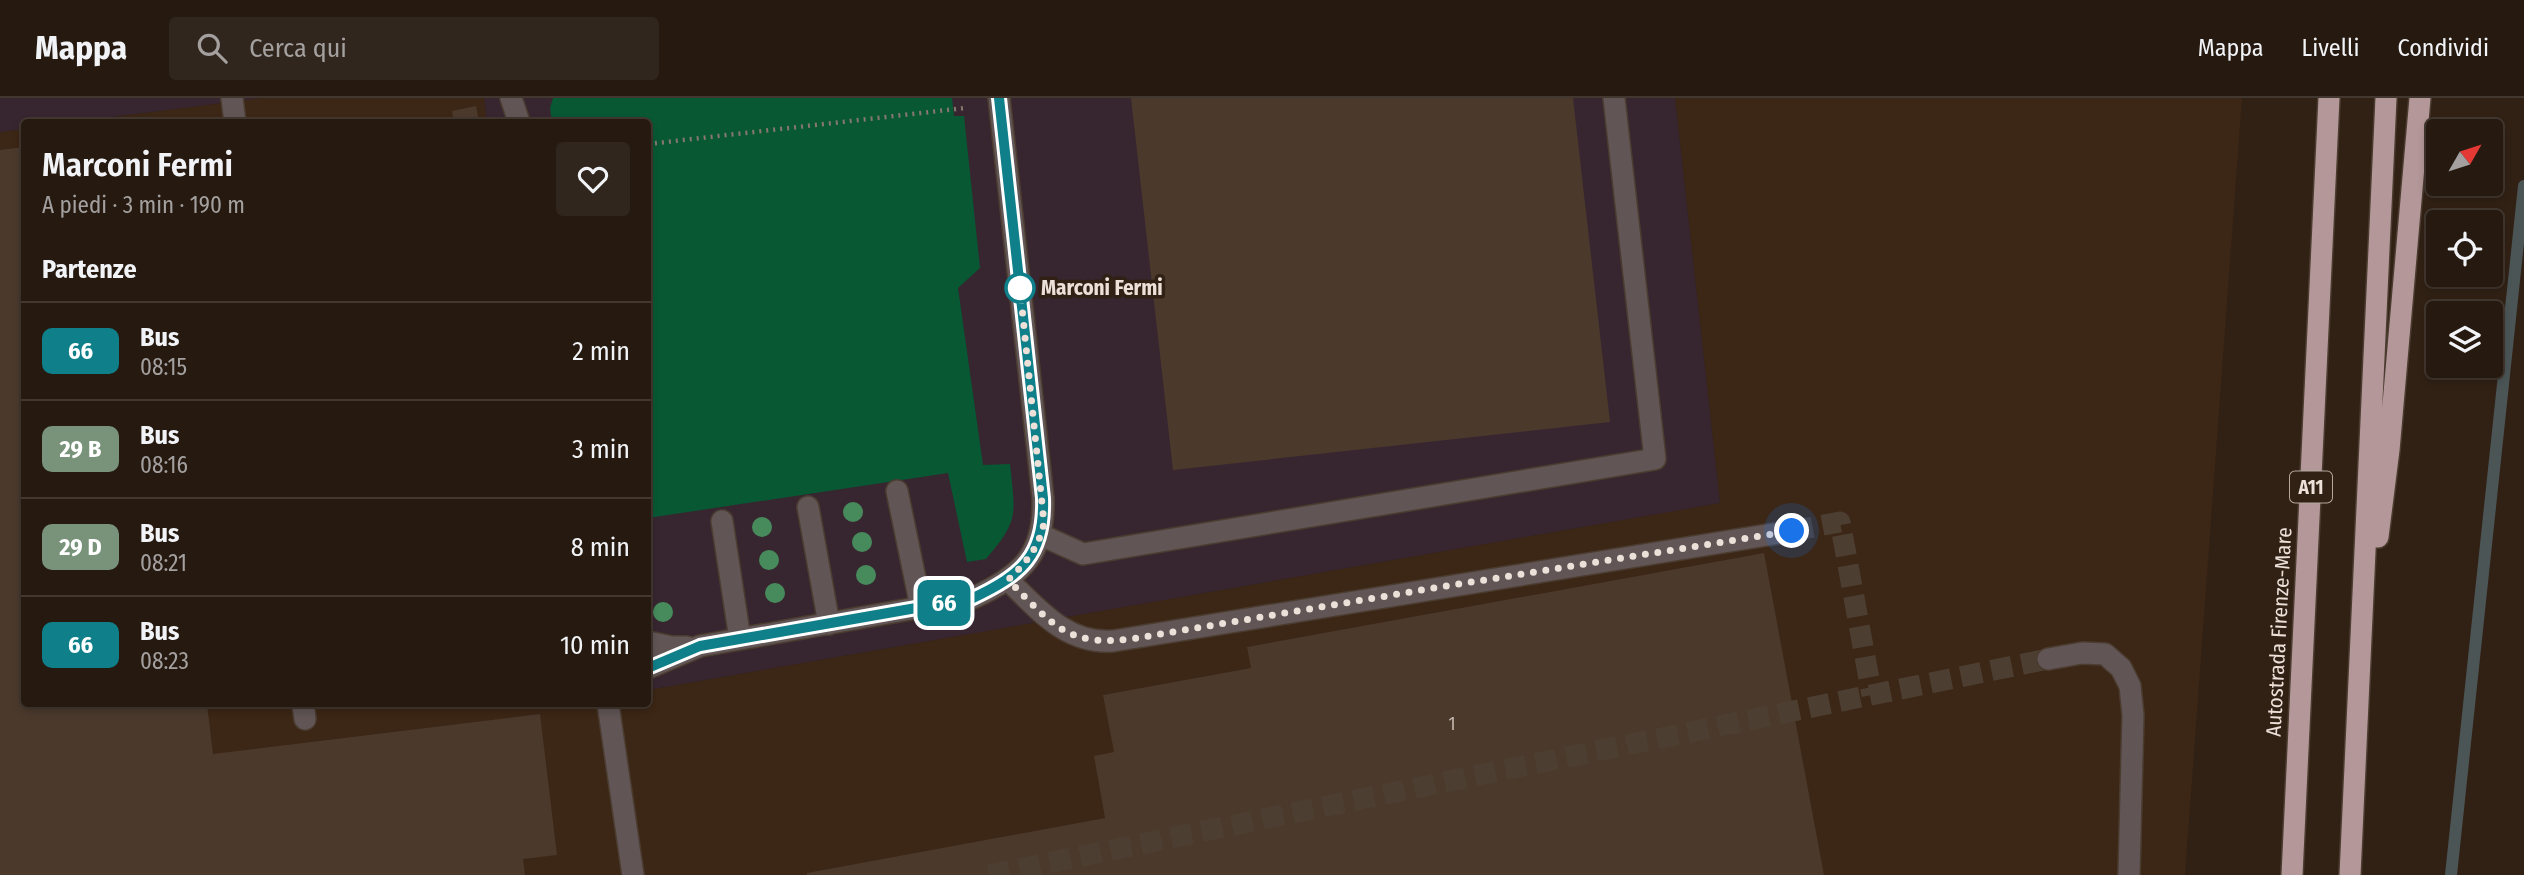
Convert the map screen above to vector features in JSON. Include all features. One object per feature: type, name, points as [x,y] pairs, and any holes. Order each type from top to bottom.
[{"type":"highway","name":"Autostrada Firenze-Mare","points":[[2292,875],[2329,98]]},
{"type":"highway","points":[[2350,875],[2386,98]]},
{"type":"highway","points":[[2359,678],[2389,450],[2420,98]]},
{"type":"street","points":[[232,98],[235,119]]},
{"type":"street","points":[[511,98],[518,119]]},
{"type":"street","points":[[525,119],[528,98]]},
{"type":"street","points":[[651,643],[672,647],[700,646],[973,598],[1008,580],[1027,561],[1041,535],[1044,523],[1043,498],[999,98]]},
{"type":"street","points":[[1041,535],[1083,554],[1655,459],[1614,98]]},
{"type":"street","points":[[897,491],[921,607]]},
{"type":"street","points":[[807,507],[829,624]]},
{"type":"street","points":[[722,521],[740,639]]},
{"type":"street","points":[[1008,580],[1044,615],[1069,634],[1091,641],[1113,641],[1792,531]]},
{"type":"street","points":[[651,667],[700,646]]},
{"type":"street","points":[[2048,659],[2082,653],[2105,654],[2121,668],[2130,686],[2133,715],[2129,875]]},
{"type":"street","points":[[609,707],[633,875]]},
{"type":"path","points":[[651,144],[965,108]]},
{"type":"shaded area","points":[[0,98],[262,98],[96,119],[21,119],[21,129],[0,132]]},
{"type":"shaded area","points":[[262,98],[484,98],[487,119],[96,119]]},
{"type":"shaded area","points":[[484,98],[1675,98],[1720,503],[651,689],[651,119],[487,119]]},
{"type":"shaded area","points":[[1675,98],[2242,98],[2185,875],[0,875],[0,132],[21,129],[21,707],[651,707],[651,689],[1720,503]]},
{"type":"green space","points":[[553,98],[952,98],[954,116],[964,116],[980,268],[958,288],[983,465],[1010,464],[1014,505],[1005,535],[986,559],[967,562],[948,473],[651,518],[651,119],[552,119],[550,108]]},
{"type":"building","points":[[1131,98],[1573,98],[1610,422],[1173,470]]},
{"type":"building","points":[[476,106],[478,119],[453,119],[452,111]]},
{"type":"building","points":[[21,147],[21,707],[207,707],[213,754],[540,714],[557,855],[523,859],[525,875],[0,875],[0,150]]},
{"type":"building","points":[[1764,553],[1824,875],[807,875],[1105,818],[1094,756],[1114,752],[1103,695],[1251,668],[1247,647]]},
{"type":"waterway","points":[[2451,875],[2524,186]]},
{"type":"tunnel","points":[[1792,531],[1840,522],[1872,695]]},
{"type":"tunnel","points":[[989,875],[2048,659]]},
{"type":"bus line","name":"66","points":[[651,666],[700,646],[973,598],[1008,580],[1035,549],[1044,523],[1043,498],[999,98]]},
{"type":"place","name":"Marconi Fermi","points":[[1020,288]]},
{"type":"route","points":[[1020,288],[1044,523],[1035,549],[1008,580],[1059,627],[1084,639],[1099,642],[1131,639],[1792,531]]}]
